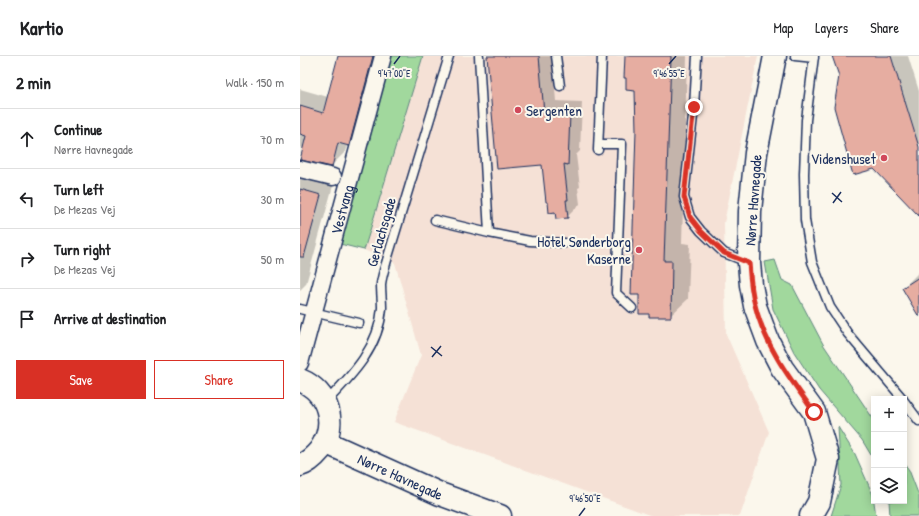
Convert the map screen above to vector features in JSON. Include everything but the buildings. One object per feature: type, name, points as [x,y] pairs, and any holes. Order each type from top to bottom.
[{"type":"street","name":"Vestvang","points":[[300,363],[307,310],[383,56]]},
{"type":"street","name":"Nørre Havnegade","points":[[775,56],[756,153],[750,211],[749,263],[755,306],[768,341],[782,368],[814,412],[828,459],[819,502],[811,516]]},
{"type":"street","points":[[300,169],[333,177]]},
{"type":"street","points":[[300,380],[308,383],[318,392],[325,403],[329,416],[329,430],[325,442],[316,455],[300,465]]},
{"type":"street","name":"Nørre Havnegade","points":[[325,442],[440,494],[500,516]]},
{"type":"lane","name":"Gerlachsgade","points":[[325,403],[355,372],[369,350],[377,332],[382,309],[382,282],[387,260],[449,56]]},
{"type":"lane","points":[[479,56],[489,233]]},
{"type":"lane","points":[[556,56],[560,86]]},
{"type":"lane","points":[[602,56],[599,147],[622,144],[616,293],[632,308]]},
{"type":"lane","points":[[696,56],[694,107],[684,197],[690,217],[701,231],[724,253],[749,263]]},
{"type":"lane","points":[[795,56],[814,57],[806,120],[804,174],[805,220],[812,262],[830,307],[848,334],[900,396]]},
{"type":"lane","points":[[435,220],[530,241],[565,243]]},
{"type":"lane","points":[[307,310],[359,323]]},
{"type":"lane","points":[[907,405],[919,421]]},
{"type":"shaded area","points":[[423,56],[758,56],[724,223],[726,334],[769,432],[740,516],[652,516],[394,422],[421,355],[395,263],[364,250]]},
{"type":"green space","points":[[391,56],[423,56],[364,250],[340,244]]},
{"type":"green space","points":[[775,260],[782,280],[792,285],[823,344],[871,416],[871,455],[862,440],[819,390],[794,352],[773,309],[765,262]]},
{"type":"green space","points":[[838,427],[855,454],[871,490],[871,504],[874,504],[876,516],[831,516],[841,485]]},
{"type":"green space","points":[[907,467],[919,496],[919,516],[890,516],[889,504],[907,504]]},
{"type":"place","name":"Sergenten","points":[[518,110]]},
{"type":"place","name":"Videnshuset","points":[[884,158]]},
{"type":"place","name":"Hotel Sønderborg Kaserne","points":[[639,250]]},
{"type":"route","points":[[694,107],[684,197],[690,217],[701,231],[724,253],[749,263],[755,306],[768,341],[782,368],[814,412]]}]
